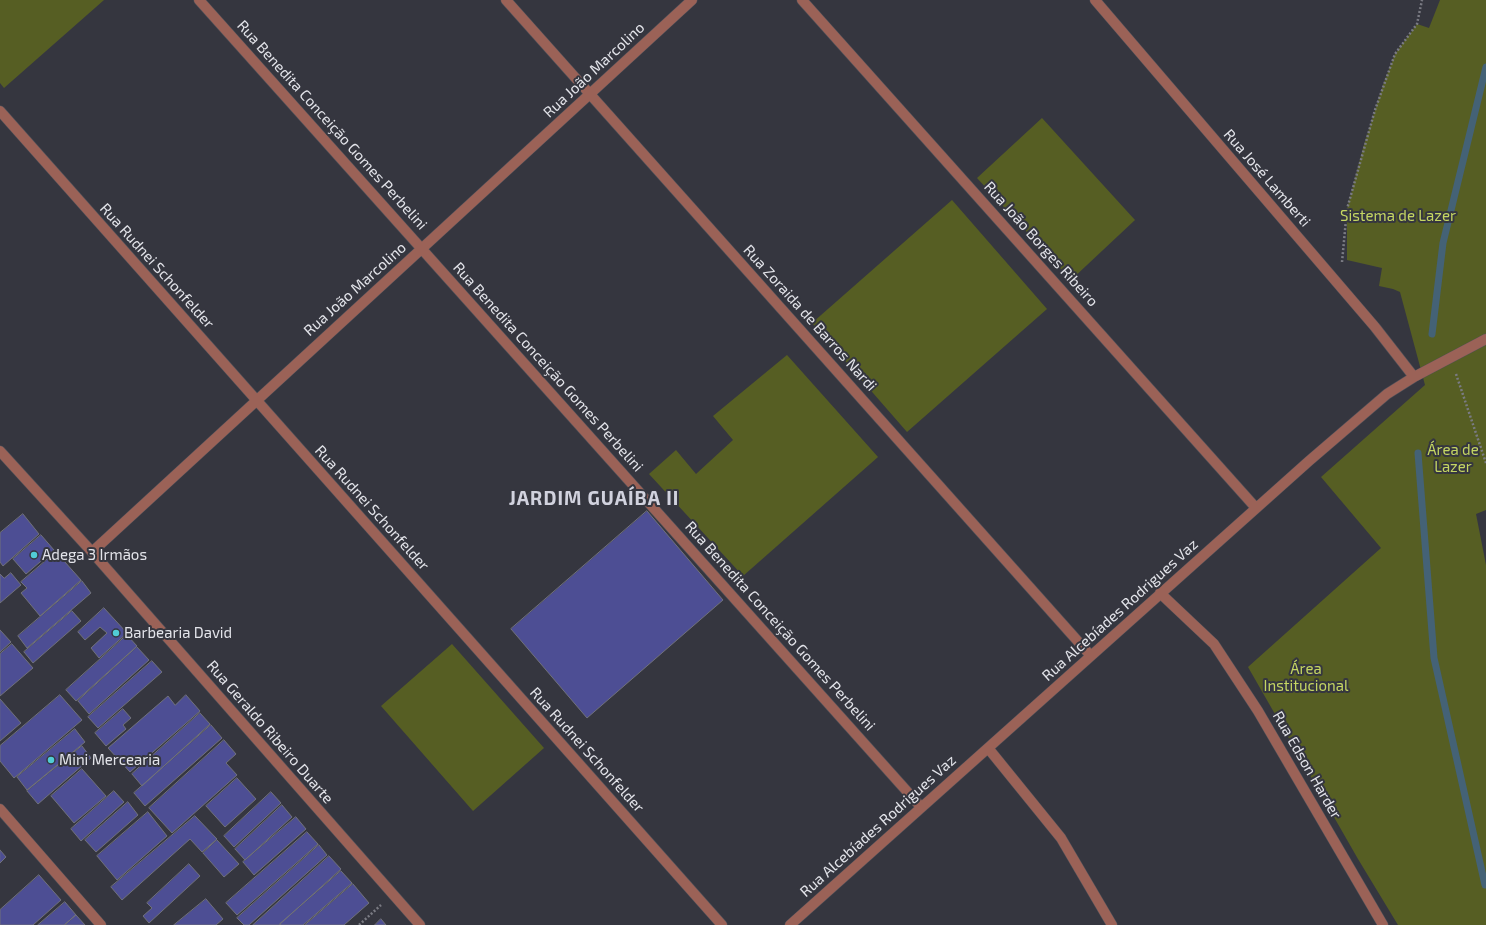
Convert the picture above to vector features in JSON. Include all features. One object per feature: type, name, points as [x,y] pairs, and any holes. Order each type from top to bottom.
[{"type":"street","name":"Rua Benedita Conceição Gomes Perbelini","points":[[199,0],[921,808]]},
{"type":"street","name":"Rua Zoraida de Barros Nardi","points":[[506,0],[1091,656]]},
{"type":"street","name":"Rua João Marcolino","points":[[92,552],[692,0]]},
{"type":"street","name":"Rua João Borges Ribeiro","points":[[802,0],[1256,508]]},
{"type":"street","name":"Rua José Lamberti","points":[[1095,0],[1375,327],[1414,377]]},
{"type":"street","name":"Rua Rudnei Schonfelder","points":[[0,111],[722,925]]},
{"type":"street","name":"Rua Alcebíades Rodrigues Vaz","points":[[790,925],[1160,593],[1387,394],[1414,377],[1486,339]]},
{"type":"street","name":"Rua Geraldo Ribeiro Duarte","points":[[0,451],[92,552],[420,925]]},
{"type":"street","name":"Rua Edson Harder","points":[[1160,593],[1214,644],[1258,712],[1383,925]]},
{"type":"street","points":[[988,748],[1061,838],[1112,925]]},
{"type":"street","points":[[0,809],[101,925]]},
{"type":"path","points":[[1340,287],[1347,210],[1374,110],[1395,54],[1417,24],[1422,0]]},
{"type":"path","points":[[1451,358],[1486,463]]},
{"type":"path","points":[[359,925],[393,894]]},
{"type":"green space","points":[[0,0],[104,0],[4,88],[0,83]]},
{"type":"green space","points":[[1440,0],[1486,0],[1486,510],[1476,514],[1486,565],[1486,925],[1398,925],[1358,859],[1248,667],[1381,548],[1321,477],[1425,385],[1400,292],[1379,286],[1382,268],[1347,260],[1347,209],[1363,148],[1383,85],[1395,54],[1417,24],[1429,28]]},
{"type":"green space","points":[[1042,118],[1135,220],[1071,280],[977,178]]},
{"type":"green space","points":[[952,200],[1047,309],[907,432],[812,323]]},
{"type":"green space","points":[[787,355],[878,457],[743,576],[649,474],[676,450],[696,474],[733,440],[713,416]]},
{"type":"green space","points":[[452,644],[544,748],[473,811],[381,706]]},
{"type":"building","points":[[647,511],[723,600],[587,718],[511,629]]},
{"type":"building","points":[[23,514],[39,534],[3,566],[0,562],[0,533]]},
{"type":"building","name":"Adega 3 Irmãos","points":[[41,535],[54,550],[26,574],[13,559]]},
{"type":"building","points":[[56,552],[81,580],[40,616],[21,593],[27,588],[21,582]]},
{"type":"building","points":[[11,573],[21,585],[0,603],[0,574],[4,578]]},
{"type":"building","points":[[82,581],[91,593],[27,648],[18,636]]},
{"type":"building","name":"Barbearia David","points":[[104,608],[127,633],[99,658],[91,648],[107,633],[100,627],[85,640],[78,632]]},
{"type":"building","points":[[72,611],[81,621],[33,663],[24,652]]},
{"type":"building","points":[[0,630],[11,642],[0,652]]},
{"type":"building","points":[[127,635],[137,646],[76,701],[66,690]]},
{"type":"building","points":[[12,644],[33,668],[0,696],[0,654]]},
{"type":"building","points":[[137,647],[149,660],[89,714],[78,701]]},
{"type":"building","points":[[152,661],[162,672],[98,728],[88,717]]},
{"type":"building","points":[[60,695],[82,720],[14,778],[0,761],[0,746]]},
{"type":"building","points":[[186,695],[200,711],[130,772],[108,748],[168,696],[175,705]]},
{"type":"building","points":[[0,699],[21,723],[0,741]]},
{"type":"building","points":[[123,709],[131,718],[123,725],[126,729],[106,746],[95,733]]},
{"type":"building","points":[[200,713],[210,724],[142,786],[132,774]]},
{"type":"building","points":[[211,725],[222,738],[145,806],[134,793]]},
{"type":"building","name":"Mini Mercearia","points":[[75,729],[85,742],[27,790],[17,777]]},
{"type":"building","points":[[224,740],[236,754],[226,763],[237,775],[172,833],[149,808]]},
{"type":"building","points":[[82,746],[91,758],[38,804],[27,791]]},
{"type":"building","points":[[82,769],[106,796],[74,823],[51,796]]},
{"type":"building","points":[[237,778],[256,799],[225,827],[206,806]]},
{"type":"building","points":[[114,791],[124,802],[81,841],[71,829]]},
{"type":"building","points":[[271,792],[281,803],[234,847],[224,836]]},
{"type":"building","points":[[128,802],[138,815],[96,852],[85,840]]},
{"type":"building","points":[[282,805],[292,817],[245,860],[235,849]]},
{"type":"building","points":[[148,812],[167,836],[117,880],[97,856]]},
{"type":"building","points":[[195,816],[217,839],[202,852],[190,839],[122,900],[111,887]]},
{"type":"building","points":[[296,817],[306,829],[254,875],[243,862]]},
{"type":"building","points":[[307,832],[318,844],[237,915],[226,903]]},
{"type":"building","points":[[217,840],[239,864],[224,877],[203,853]]},
{"type":"building","points":[[319,845],[327,855],[249,925],[244,925],[237,918]]},
{"type":"building","points":[[0,850],[6,857],[0,863]]},
{"type":"building","points":[[329,856],[341,869],[279,925],[253,925]]},
{"type":"building","points":[[189,864],[200,876],[149,923],[143,916],[152,908],[147,903]]},
{"type":"building","points":[[341,871],[352,883],[303,925],[280,924]]},
{"type":"building","points":[[39,875],[61,900],[33,925],[0,925],[0,910]]},
{"type":"building","points":[[353,884],[369,903],[344,925],[305,925]]},
{"type":"building","points":[[206,899],[223,919],[216,925],[174,925]]},
{"type":"building","points":[[65,902],[76,915],[64,925],[38,925]]},
{"type":"building","points":[[76,915],[85,925],[65,925]]},
{"type":"building","points":[[381,919],[386,925],[375,925]]},
{"type":"waterway","points":[[1432,334],[1443,243],[1486,67]]},
{"type":"waterway","points":[[1418,453],[1434,658],[1485,885]]},
{"type":"place","name":"Adega 3 Irmãos","points":[[34,555]]},
{"type":"place","name":"Barbearia David","points":[[116,633]]},
{"type":"place","name":"Mini Mercearia","points":[[51,760]]},
{"type":"district","name":"JARDIM GUAÍBA II","points":[[594,499]]},
{"type":"park label","name":"Sistema de Lazer","points":[[1398,216]]},
{"type":"park label","name":"Área de Lazer","points":[[1453,458]]},
{"type":"park label","name":"Área Institucional","points":[[1306,678]]}]
